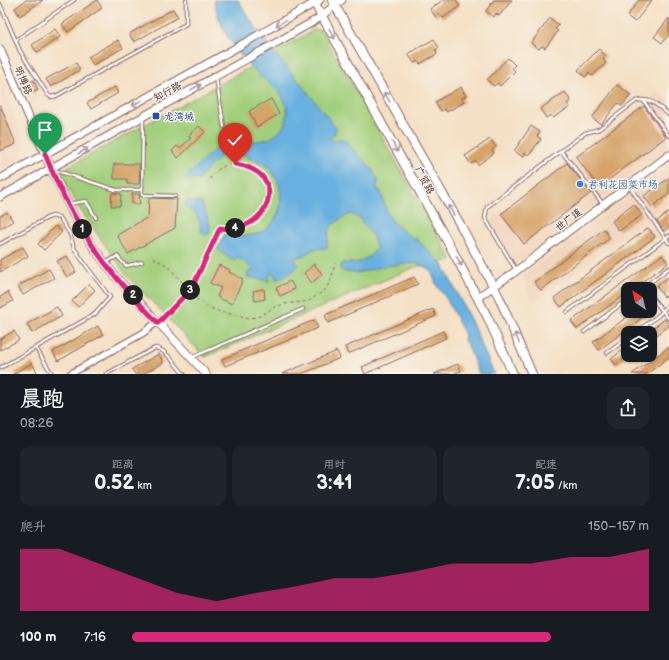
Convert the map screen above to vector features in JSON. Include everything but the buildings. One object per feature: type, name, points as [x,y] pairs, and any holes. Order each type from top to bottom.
[{"type":"main road","name":"广贤路","points":[[316,1],[322,16],[478,297],[513,374]]},
{"type":"main road","name":"知行路","points":[[0,179],[266,31],[316,1]]},
{"type":"main road","name":"广贤路","points":[[336,2],[493,286],[532,374]]},
{"type":"main road","name":"知行路","points":[[0,197],[274,44],[322,16],[336,2]]},
{"type":"main road","name":"明博路","points":[[0,49],[51,169],[85,234],[115,276],[206,374]]},
{"type":"main road","name":"世广道","points":[[478,297],[516,271],[669,156]]},
{"type":"street","points":[[70,374],[158,323]]},
{"type":"lane","points":[[16,40],[74,0]]},
{"type":"lane","points":[[0,4],[25,60],[48,95],[51,97],[56,96],[186,24],[186,0]]},
{"type":"lane","points":[[215,77],[224,127]]},
{"type":"lane","points":[[643,99],[669,136]]},
{"type":"lane","points":[[516,271],[485,218],[487,207],[585,133],[599,129],[636,101],[643,99],[652,102],[669,115]]},
{"type":"lane","points":[[144,116],[142,195],[175,196]]},
{"type":"lane","points":[[562,151],[604,205]]},
{"type":"lane","points":[[51,169],[116,190],[142,190]]},
{"type":"lane","points":[[629,186],[669,243]]},
{"type":"lane","points":[[68,204],[86,201],[96,218]]},
{"type":"lane","points":[[0,244],[47,218],[52,216],[60,218],[70,234],[74,248],[110,297],[95,314],[0,368]]},
{"type":"lane","points":[[567,312],[669,236]]},
{"type":"lane","points":[[106,263],[117,256],[126,266],[142,262]]},
{"type":"lane","points":[[652,282],[669,268]]},
{"type":"lane","points":[[584,332],[621,304]]},
{"type":"lane","points":[[657,304],[669,319]]},
{"type":"lane","points":[[644,326],[669,304]]},
{"type":"lane","points":[[191,358],[302,309]]},
{"type":"lane","points":[[607,353],[621,343]]},
{"type":"lane","points":[[36,348],[52,374]]},
{"type":"lane","points":[[106,374],[154,348],[159,348],[184,374]]},
{"type":"path","points":[[158,323],[192,288],[220,228],[229,230],[251,223],[260,214],[268,202],[270,192],[267,181],[260,173],[245,165],[235,164],[226,166],[216,171],[208,181]]},
{"type":"path","points":[[153,258],[168,266],[189,290],[208,307],[220,312],[251,318],[260,316],[273,308],[284,304],[309,301],[325,290],[331,280],[334,263]]},
{"type":"shaded area","points":[[0,74],[26,148],[21,157],[0,169]]},
{"type":"shaded area","name":"君利花园菜市场","points":[[659,93],[669,101],[669,148],[514,265],[490,220]]},
{"type":"shaded area","points":[[669,167],[669,202],[533,302],[522,276]]},
{"type":"green space","points":[[314,30],[321,30],[452,260],[415,267],[205,357],[127,276],[79,208],[64,181],[62,173],[66,168],[227,80]]},
{"type":"water","points":[[214,0],[238,0],[249,18],[277,56],[337,129],[334,131],[336,134],[330,137],[333,142],[340,138],[341,140],[344,139],[372,170],[379,182],[377,182],[377,190],[381,191],[388,214],[395,224],[414,239],[417,239],[434,257],[442,263],[473,325],[494,374],[479,374],[469,348],[464,340],[465,335],[446,298],[437,286],[431,271],[417,263],[385,266],[357,273],[341,270],[340,267],[343,263],[362,261],[377,249],[374,238],[362,223],[360,218],[350,214],[335,223],[329,231],[327,248],[314,249],[302,256],[296,257],[295,260],[299,265],[292,272],[277,280],[273,273],[268,276],[270,279],[269,281],[247,277],[247,273],[250,273],[252,270],[246,263],[237,257],[234,261],[221,253],[218,248],[226,233],[248,236],[264,230],[275,220],[280,206],[280,190],[275,176],[264,164],[248,158],[247,155],[239,155],[237,151],[237,143],[254,142],[276,135],[284,126],[287,110],[286,104],[279,92],[253,69],[231,42],[220,22]]},
{"type":"water","points":[[220,144],[223,154],[203,173],[200,180],[184,179]]},
{"type":"water","points":[[188,201],[202,203],[210,225],[210,233],[204,235],[202,233],[200,222],[195,213],[185,205]]},
{"type":"place","name":"龙湾城","points":[[156,116]]},
{"type":"place","name":"君利花园菜市场","points":[[580,184]]},
{"type":"route","points":[[45,154],[74,216],[93,247],[115,276],[158,323],[192,288],[220,228],[229,230],[251,223],[260,214],[268,202],[270,192],[267,181],[253,168],[235,164]]}]
